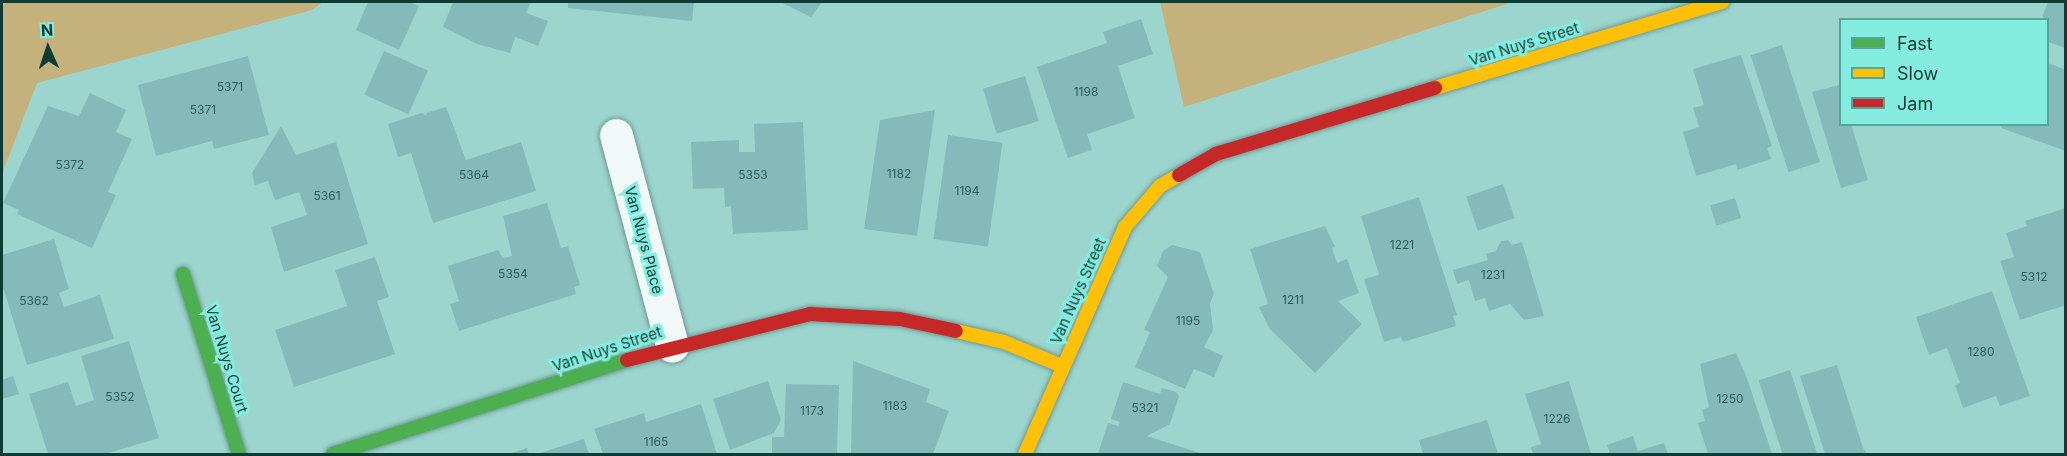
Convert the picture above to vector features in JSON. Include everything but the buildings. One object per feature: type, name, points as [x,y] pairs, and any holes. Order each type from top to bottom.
[{"type":"street","name":"Van Nuys Street","points":[[333,454],[672,346],[810,314],[900,319],[1004,342],[1062,366],[1125,227],[1160,186],[1216,154],[1722,2]]},
{"type":"street","name":"Van Nuys Place","points":[[616,135],[672,346]]},
{"type":"street","name":"Van Nuys Court","points":[[183,274],[239,454]]},
{"type":"street","points":[[1025,454],[1062,366]]},
{"type":"shaded area","points":[[2,2],[323,2],[312,10],[37,83],[2,174]]},
{"type":"shaded area","points":[[1160,2],[1513,2],[1184,107]]},
{"type":"traffic: fast","points":[[183,274],[239,454]]},
{"type":"traffic: fast","points":[[333,454],[627,360]]},
{"type":"traffic: slow","points":[[1435,88],[1722,2]]},
{"type":"traffic: slow","points":[[1025,454],[1125,227],[1160,186],[1179,175]]},
{"type":"traffic: slow","points":[[956,331],[1004,342],[1062,366]]},
{"type":"traffic: jam","points":[[1179,175],[1216,154],[1435,88]]},
{"type":"traffic: jam","points":[[627,360],[810,314],[900,319],[956,331]]}]
